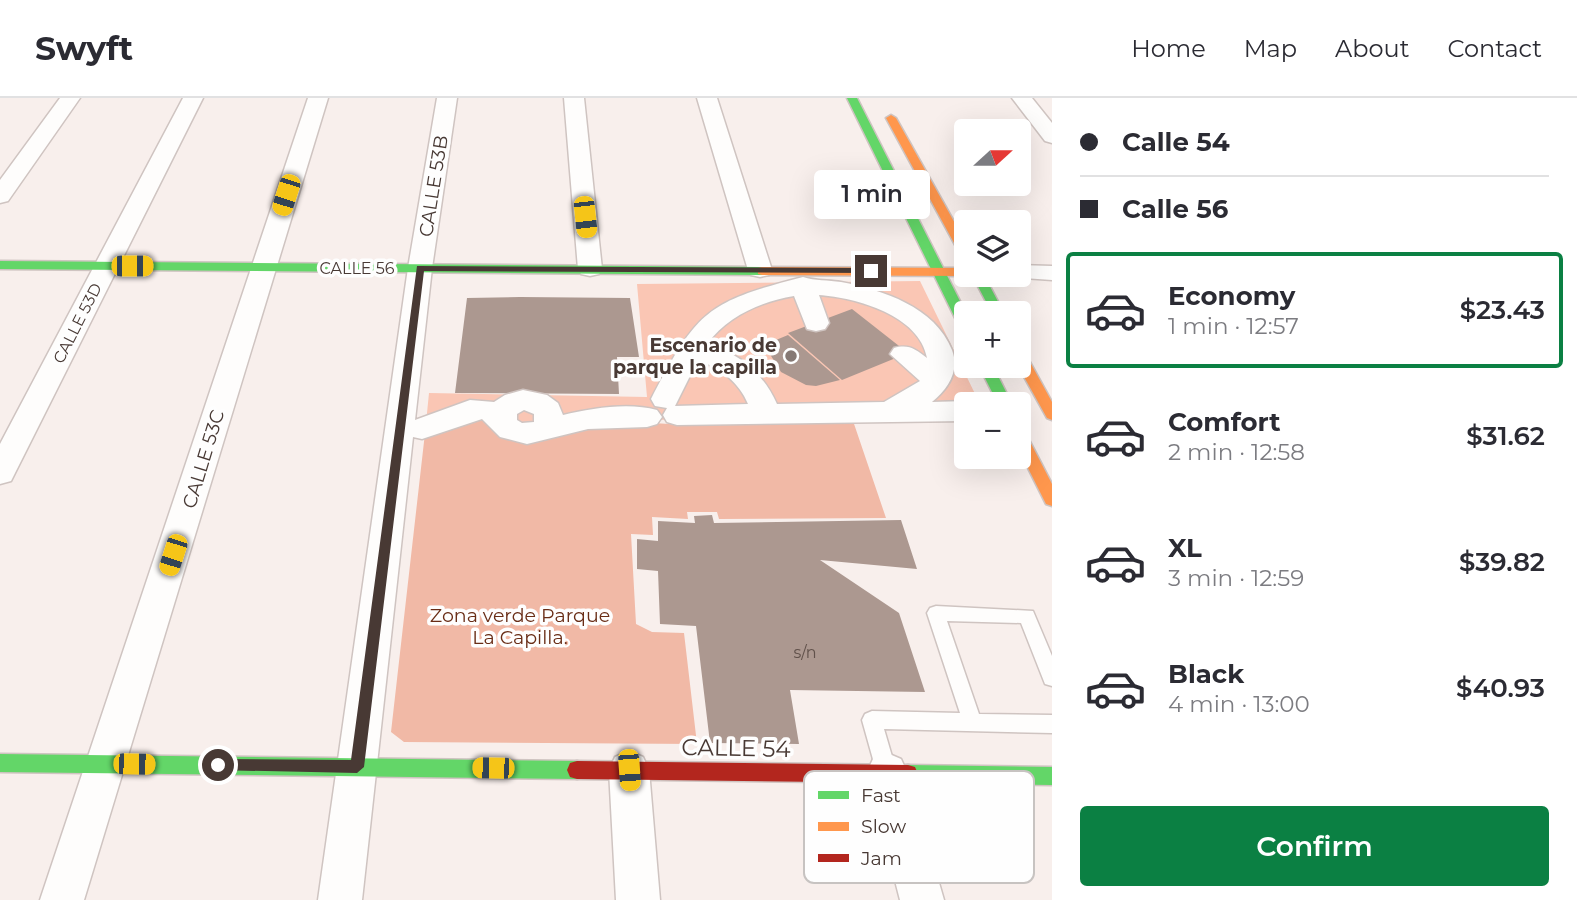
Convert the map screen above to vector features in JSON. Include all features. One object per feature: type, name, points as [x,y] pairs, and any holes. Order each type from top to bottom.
[{"type":"street","points":[[0,196],[69,98]]},
{"type":"street","name":"CALLE 53D","points":[[0,473],[193,98]]},
{"type":"street","name":"CALLE 53C","points":[[62,900],[318,98]]},
{"type":"street","name":"CALLE 53B","points":[[340,900],[420,268],[447,98]]},
{"type":"street","points":[[575,98],[590,269]]},
{"type":"street","points":[[707,98],[760,270]]},
{"type":"street","points":[[852,98],[954,302]]},
{"type":"street","points":[[881,98],[954,232]]},
{"type":"street","points":[[1022,98],[1052,137]]},
{"type":"street","name":"CALLE 56","points":[[0,265],[954,272]]},
{"type":"street","points":[[1031,272],[1052,273]]},
{"type":"street","points":[[804,286],[816,323]]},
{"type":"street","points":[[663,410],[691,348],[715,320],[730,310],[784,290],[804,286],[832,289],[878,300],[915,320],[932,337],[939,348],[942,365],[937,380],[929,390],[888,412]]},
{"type":"street","points":[[932,337],[903,351],[937,380]]},
{"type":"street","points":[[691,348],[718,357],[740,372],[757,391],[766,414]]},
{"type":"street","points":[[1031,377],[1052,415]]},
{"type":"street","points":[[422,429],[479,409],[495,412],[506,427],[520,434],[589,419],[663,410],[766,414],[954,411]]},
{"type":"street","points":[[1031,458],[1052,500]]},
{"type":"street","name":"CALLE 54","points":[[0,763],[804,771]]},
{"type":"street","points":[[629,770],[639,900]]},
{"type":"street","name":"CALLE 54","points":[[1034,776],[1052,776]]},
{"type":"street","points":[[917,883],[922,900]]},
{"type":"lane","points":[[972,722],[936,613],[1027,616],[1052,678]]},
{"type":"lane","points":[[887,771],[872,720],[1052,724]]},
{"type":"shaded area","points":[[920,281],[954,351],[954,378],[967,378],[974,392],[954,392],[954,411],[654,420],[425,433],[429,393],[647,397],[637,284]]},
{"type":"green space","name":"Zona verde Parque La Capilla.","points":[[473,412],[539,434],[653,423],[669,424],[677,420],[851,415],[886,518],[719,519],[717,512],[687,512],[688,519],[652,517],[653,535],[631,534],[636,624],[652,632],[684,633],[697,744],[404,742],[391,732],[425,433]]},
{"type":"building","points":[[467,298],[630,298],[639,357],[617,357],[619,394],[455,393]]},
{"type":"building","points":[[852,309],[908,353],[842,380],[788,333]]},
{"type":"building","name":"Escenario de parque la capilla","points":[[788,335],[840,380],[816,386],[806,385],[781,372],[768,351],[776,340]]},
{"type":"building","points":[[712,515],[714,523],[901,520],[917,569],[820,560],[899,613],[925,692],[790,690],[799,744],[710,743],[696,626],[660,624],[658,571],[637,569],[637,539],[658,541],[658,521],[695,523],[694,516]]},
{"type":"traffic: fast","points":[[852,98],[954,302]]},
{"type":"traffic: fast","points":[[0,265],[762,271]]},
{"type":"traffic: fast","points":[[984,287],[992,301]]},
{"type":"traffic: fast","points":[[992,378],[999,392]]},
{"type":"traffic: fast","points":[[0,763],[577,770]]},
{"type":"traffic: fast","points":[[1034,776],[1052,776]]},
{"type":"traffic: slow","points":[[891,118],[954,232]]},
{"type":"traffic: slow","points":[[762,271],[954,272]]},
{"type":"traffic: slow","points":[[1031,377],[1052,415]]},
{"type":"traffic: slow","points":[[1031,458],[1052,500]]},
{"type":"traffic: jam","points":[[577,770],[804,773]]},
{"type":"place","name":"Escenario de parque la capilla","points":[[791,356]]},
{"type":"route","points":[[218,765],[357,767],[420,268],[871,271]]}]
